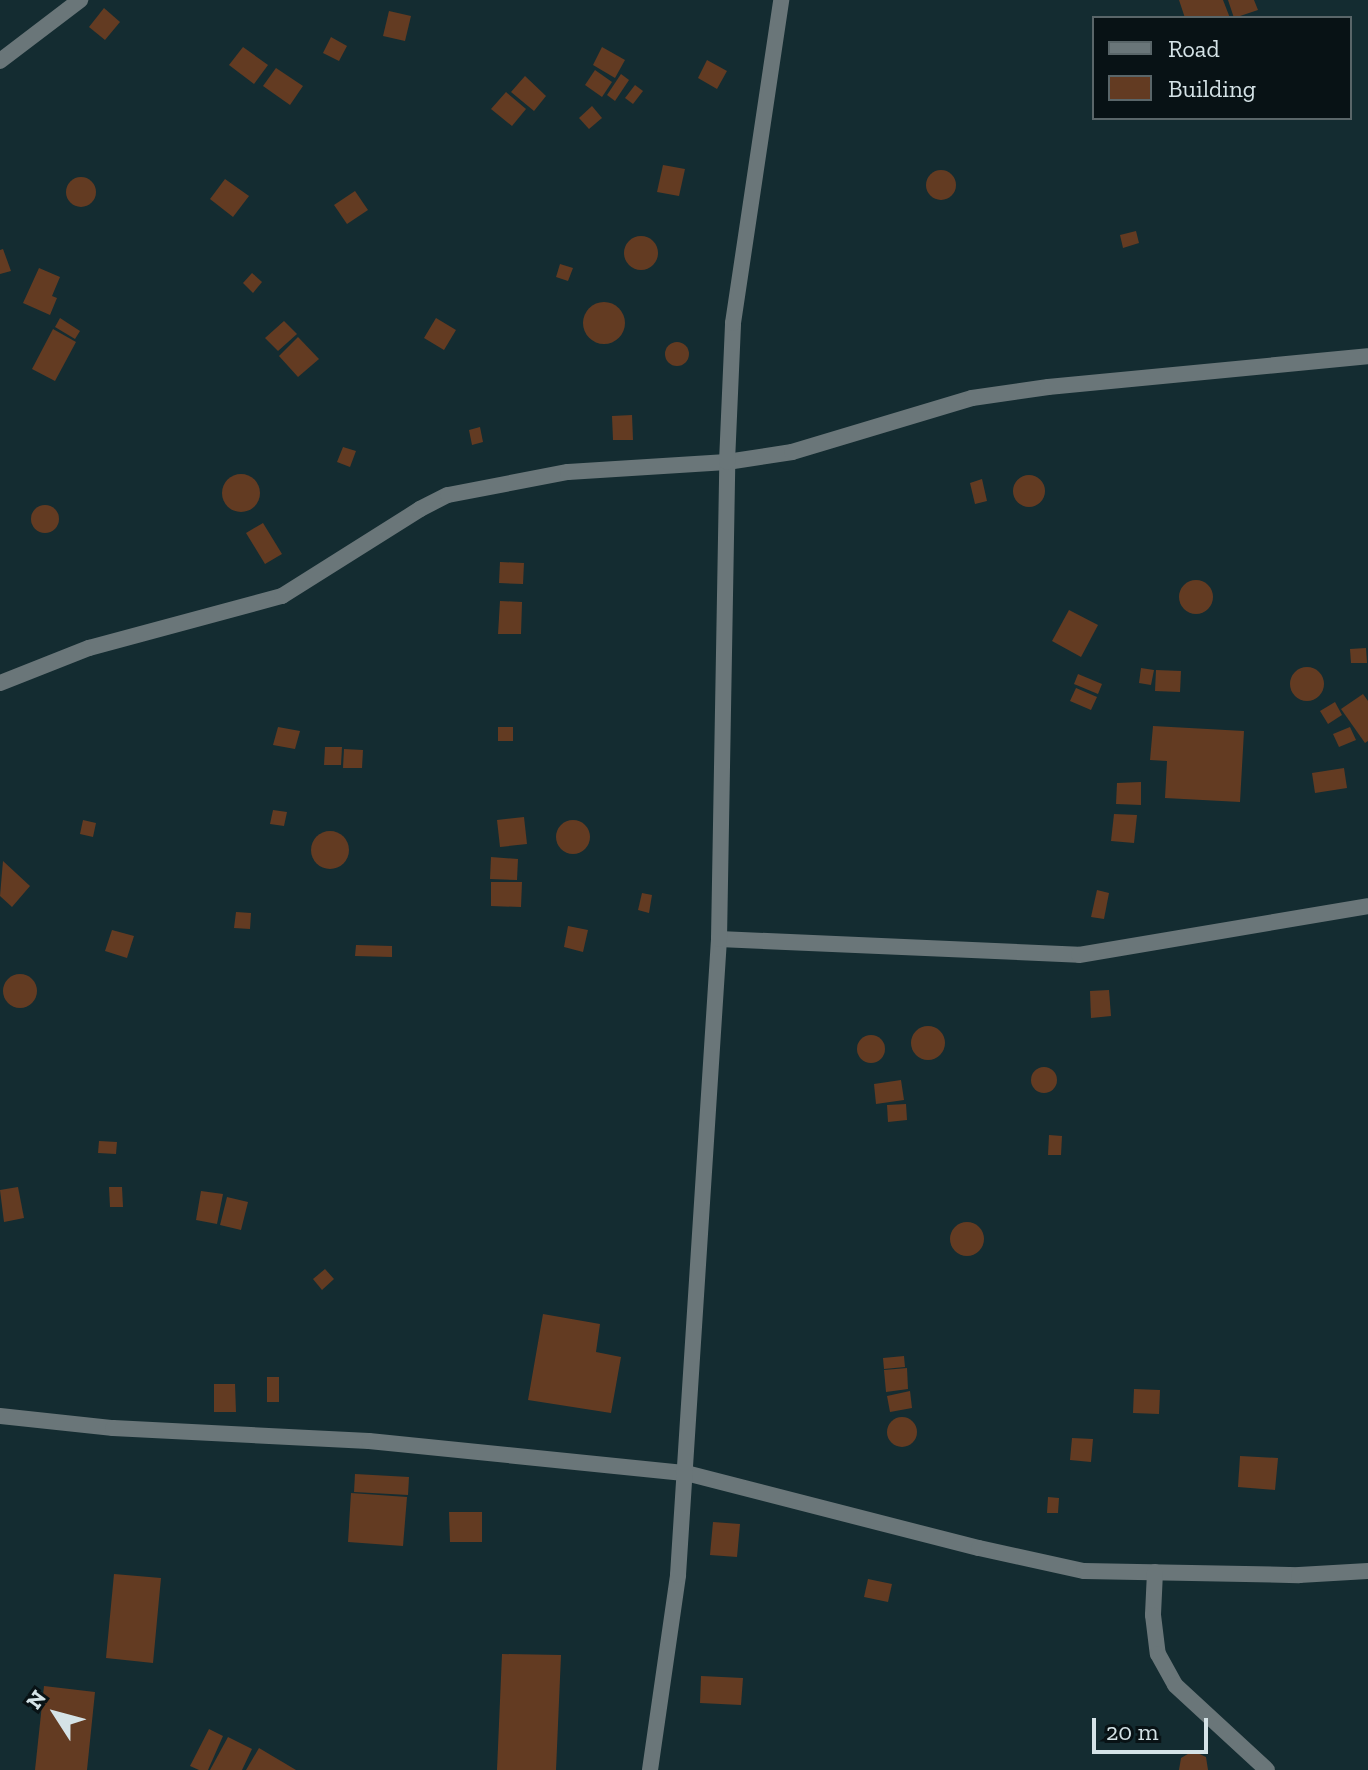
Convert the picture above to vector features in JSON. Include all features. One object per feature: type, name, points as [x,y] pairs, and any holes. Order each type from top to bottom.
[{"type":"street","points":[[0,61],[80,0]]},
{"type":"street","points":[[650,1770],[678,1575],[719,939],[727,462],[733,323],[781,0]]},
{"type":"street","points":[[0,683],[89,648],[282,596],[420,509],[448,495],[568,472],[727,462],[792,452],[972,398],[1155,375],[1368,356]]},
{"type":"street","points":[[719,939],[1079,955],[1368,906]]},
{"type":"street","points":[[0,1416],[113,1428],[369,1441],[686,1473],[979,1548],[1084,1571],[1299,1575],[1368,1571]]},
{"type":"street","points":[[1155,1572],[1153,1615],[1158,1654],[1175,1685],[1267,1770]]},
{"type":"building","points":[[1179,0],[1223,0],[1229,16],[1184,16]]},
{"type":"building","points":[[1228,0],[1254,0],[1258,10],[1233,16]]},
{"type":"building","points":[[104,8],[120,22],[105,40],[89,27]]},
{"type":"building","points":[[389,11],[411,16],[405,41],[383,36]]},
{"type":"building","points":[[331,37],[347,46],[339,61],[323,53]]},
{"type":"building","points":[[243,47],[268,65],[254,84],[229,65]]},
{"type":"building","points":[[602,47],[625,60],[615,78],[593,65]]},
{"type":"building","points":[[707,60],[727,71],[717,89],[698,78]]},
{"type":"building","points":[[276,68],[303,86],[290,105],[263,86]]},
{"type":"building","points":[[595,70],[612,82],[602,97],[585,85]]},
{"type":"building","points":[[621,74],[629,80],[615,101],[607,95]]},
{"type":"building","points":[[525,76],[546,96],[534,111],[511,92]]},
{"type":"building","points":[[635,85],[643,91],[633,104],[625,98]]},
{"type":"building","points":[[506,92],[526,109],[512,126],[491,109]]},
{"type":"building","points":[[592,106],[602,118],[589,129],[579,118]]},
{"type":"building","points":[[663,165],[685,169],[679,196],[657,192]]},
{"type":"building","points":[[941,170],[952,174],[956,185],[952,196],[941,200],[930,196],[926,185],[930,174]]},
{"type":"building","points":[[81,177],[92,181],[96,192],[92,203],[81,207],[70,203],[66,192],[70,181]]},
{"type":"building","points":[[225,179],[249,196],[233,217],[210,199]]},
{"type":"building","points":[[355,191],[368,210],[347,224],[334,205]]},
{"type":"building","points":[[1136,231],[1139,243],[1123,248],[1120,235]]},
{"type":"building","points":[[641,236],[653,241],[658,253],[653,265],[641,270],[629,265],[624,253],[629,241]]},
{"type":"building","points":[[3,249],[11,271],[0,274],[0,250]]},
{"type":"building","points":[[560,264],[573,268],[568,281],[556,277]]},
{"type":"building","points":[[39,268],[60,277],[52,296],[57,298],[50,315],[23,303]]},
{"type":"building","points":[[252,273],[262,282],[253,293],[243,283]]},
{"type":"building","points":[[604,302],[619,308],[625,323],[619,338],[604,344],[589,338],[583,323],[589,308]]},
{"type":"building","points":[[60,318],[80,331],[75,339],[55,327]]},
{"type":"building","points":[[436,318],[456,330],[444,350],[424,338]]},
{"type":"building","points":[[284,321],[297,334],[278,351],[265,338]]},
{"type":"building","points":[[53,329],[76,342],[55,381],[32,369]]},
{"type":"building","points":[[298,337],[319,359],[298,377],[279,356]]},
{"type":"building","points":[[677,342],[686,345],[689,354],[686,363],[677,366],[668,363],[665,354],[668,345]]},
{"type":"building","points":[[632,415],[633,440],[613,440],[612,416]]},
{"type":"building","points":[[480,427],[483,442],[472,445],[469,430]]},
{"type":"building","points":[[343,447],[356,451],[350,467],[337,462]]},
{"type":"building","points":[[241,474],[255,479],[260,493],[255,507],[241,512],[227,507],[222,493],[227,479]]},
{"type":"building","points":[[1029,475],[1041,479],[1045,491],[1041,503],[1029,507],[1017,503],[1013,491],[1017,479]]},
{"type":"building","points":[[982,479],[987,501],[975,504],[970,483]]},
{"type":"building","points":[[45,505],[55,509],[59,519],[55,529],[45,533],[35,529],[31,519],[35,509]]},
{"type":"building","points":[[263,523],[282,554],[265,564],[246,533]]},
{"type":"building","points":[[500,562],[524,563],[523,584],[499,583]]},
{"type":"building","points":[[1196,580],[1208,585],[1213,597],[1208,609],[1196,614],[1184,609],[1179,597],[1184,585]]},
{"type":"building","points":[[500,601],[522,602],[521,634],[498,634]]},
{"type":"building","points":[[1069,610],[1098,625],[1081,657],[1052,641]]},
{"type":"building","points":[[1366,648],[1367,663],[1351,663],[1350,649]]},
{"type":"building","points":[[1307,667],[1319,672],[1324,684],[1319,696],[1307,701],[1295,696],[1290,684],[1295,672]]},
{"type":"building","points":[[1141,668],[1154,670],[1151,685],[1139,683]]},
{"type":"building","points":[[1156,670],[1181,671],[1180,692],[1155,691]]},
{"type":"building","points":[[1078,674],[1102,684],[1098,694],[1074,684]]},
{"type":"building","points":[[1076,688],[1097,697],[1091,710],[1070,701]]},
{"type":"building","points":[[1363,694],[1368,701],[1368,741],[1365,743],[1341,709]]},
{"type":"building","points":[[1335,702],[1342,715],[1328,724],[1320,711]]},
{"type":"building","points":[[1153,726],[1244,731],[1240,802],[1165,798],[1167,761],[1150,760]]},
{"type":"building","points":[[278,727],[300,731],[295,749],[273,745]]},
{"type":"building","points":[[498,727],[513,727],[513,741],[498,741]]},
{"type":"building","points":[[1350,727],[1356,740],[1339,747],[1333,734]]},
{"type":"building","points":[[325,747],[342,747],[341,765],[324,765]]},
{"type":"building","points":[[344,749],[363,750],[362,768],[343,768]]},
{"type":"building","points":[[1344,768],[1347,788],[1315,793],[1312,773]]},
{"type":"building","points":[[1141,782],[1141,805],[1116,804],[1117,783]]},
{"type":"building","points":[[273,810],[287,812],[284,826],[270,824]]},
{"type":"building","points":[[1114,814],[1137,815],[1134,843],[1111,841]]},
{"type":"building","points":[[524,817],[527,844],[500,847],[497,820]]},
{"type":"building","points":[[83,820],[96,823],[93,837],[80,834]]},
{"type":"building","points":[[573,820],[585,825],[590,837],[585,849],[573,854],[561,849],[556,837],[561,825]]},
{"type":"building","points":[[330,831],[343,837],[349,850],[343,863],[330,869],[317,863],[311,850],[317,837]]},
{"type":"building","points":[[491,857],[518,859],[517,880],[490,879]]},
{"type":"building","points":[[3,861],[30,886],[12,907],[0,896]]},
{"type":"building","points":[[491,882],[522,882],[521,907],[491,906]]},
{"type":"building","points":[[1097,890],[1109,893],[1104,919],[1091,917]]},
{"type":"building","points":[[642,893],[652,895],[649,913],[638,910]]},
{"type":"building","points":[[236,912],[251,913],[250,929],[234,928]]},
{"type":"building","points":[[568,926],[588,930],[583,952],[564,947]]},
{"type":"building","points":[[112,930],[134,936],[127,958],[105,951]]},
{"type":"building","points":[[356,945],[392,946],[392,957],[355,956]]},
{"type":"building","points":[[20,974],[32,979],[37,991],[32,1003],[20,1008],[8,1003],[3,991],[8,979]]},
{"type":"building","points":[[1109,990],[1111,1016],[1091,1018],[1090,991]]},
{"type":"building","points":[[928,1026],[940,1031],[945,1043],[940,1055],[928,1060],[916,1055],[911,1043],[916,1031]]},
{"type":"building","points":[[871,1035],[881,1039],[885,1049],[881,1059],[871,1063],[861,1059],[857,1049],[861,1039]]},
{"type":"building","points":[[1044,1067],[1053,1071],[1057,1080],[1053,1089],[1044,1093],[1035,1089],[1031,1080],[1035,1071]]},
{"type":"building","points":[[901,1080],[904,1100],[876,1104],[874,1084]]},
{"type":"building","points":[[906,1104],[907,1120],[888,1122],[887,1105]]},
{"type":"building","points":[[1049,1135],[1062,1136],[1061,1155],[1048,1155]]},
{"type":"building","points":[[99,1141],[117,1142],[116,1154],[98,1153]]},
{"type":"building","points":[[18,1187],[24,1218],[4,1222],[0,1190]]},
{"type":"building","points":[[109,1187],[122,1187],[123,1207],[110,1207]]},
{"type":"building","points":[[201,1191],[223,1194],[217,1224],[196,1220]]},
{"type":"building","points":[[227,1197],[248,1202],[241,1230],[220,1225]]},
{"type":"building","points":[[967,1222],[979,1227],[984,1239],[979,1251],[967,1256],[955,1251],[950,1239],[955,1227]]},
{"type":"building","points":[[325,1269],[334,1279],[322,1290],[313,1279]]},
{"type":"building","points":[[543,1314],[600,1324],[596,1352],[621,1357],[611,1413],[528,1400]]},
{"type":"building","points":[[904,1356],[905,1367],[884,1369],[883,1358]]},
{"type":"building","points":[[907,1368],[908,1389],[886,1392],[884,1370]]},
{"type":"building","points":[[267,1377],[279,1377],[279,1402],[267,1402]]},
{"type":"building","points":[[214,1384],[235,1384],[236,1412],[214,1412]]},
{"type":"building","points":[[1134,1389],[1160,1390],[1159,1414],[1133,1413]]},
{"type":"building","points":[[910,1391],[912,1408],[890,1412],[887,1396]]},
{"type":"building","points":[[902,1417],[912,1422],[917,1432],[912,1442],[902,1447],[892,1442],[887,1432],[892,1422]]},
{"type":"building","points":[[1072,1438],[1093,1439],[1091,1462],[1070,1460]]},
{"type":"building","points":[[1240,1456],[1278,1458],[1275,1490],[1238,1487]]},
{"type":"building","points":[[355,1474],[409,1477],[408,1495],[354,1492]]},
{"type":"building","points":[[351,1493],[407,1497],[403,1546],[348,1542]]},
{"type":"building","points":[[1048,1497],[1059,1498],[1058,1513],[1047,1513]]},
{"type":"building","points":[[449,1512],[482,1512],[482,1542],[450,1542]]},
{"type":"building","points":[[713,1522],[740,1524],[737,1557],[710,1555]]},
{"type":"building","points":[[114,1574],[161,1578],[153,1663],[106,1658]]},
{"type":"building","points":[[868,1579],[892,1584],[888,1602],[864,1597]]},
{"type":"building","points":[[502,1654],[561,1655],[556,1770],[497,1770]]},
{"type":"building","points":[[701,1676],[743,1678],[741,1705],[700,1703]]},
{"type":"building","points":[[44,1686],[95,1692],[87,1770],[35,1770]]},
{"type":"building","points":[[209,1729],[223,1736],[208,1770],[199,1770],[190,1766]]},
{"type":"building","points":[[228,1737],[252,1749],[242,1770],[210,1770]]},
{"type":"building","points":[[259,1748],[296,1770],[246,1770]]},
{"type":"building","points":[[1193,1751],[1206,1757],[1208,1770],[1179,1770],[1181,1758]]}]
